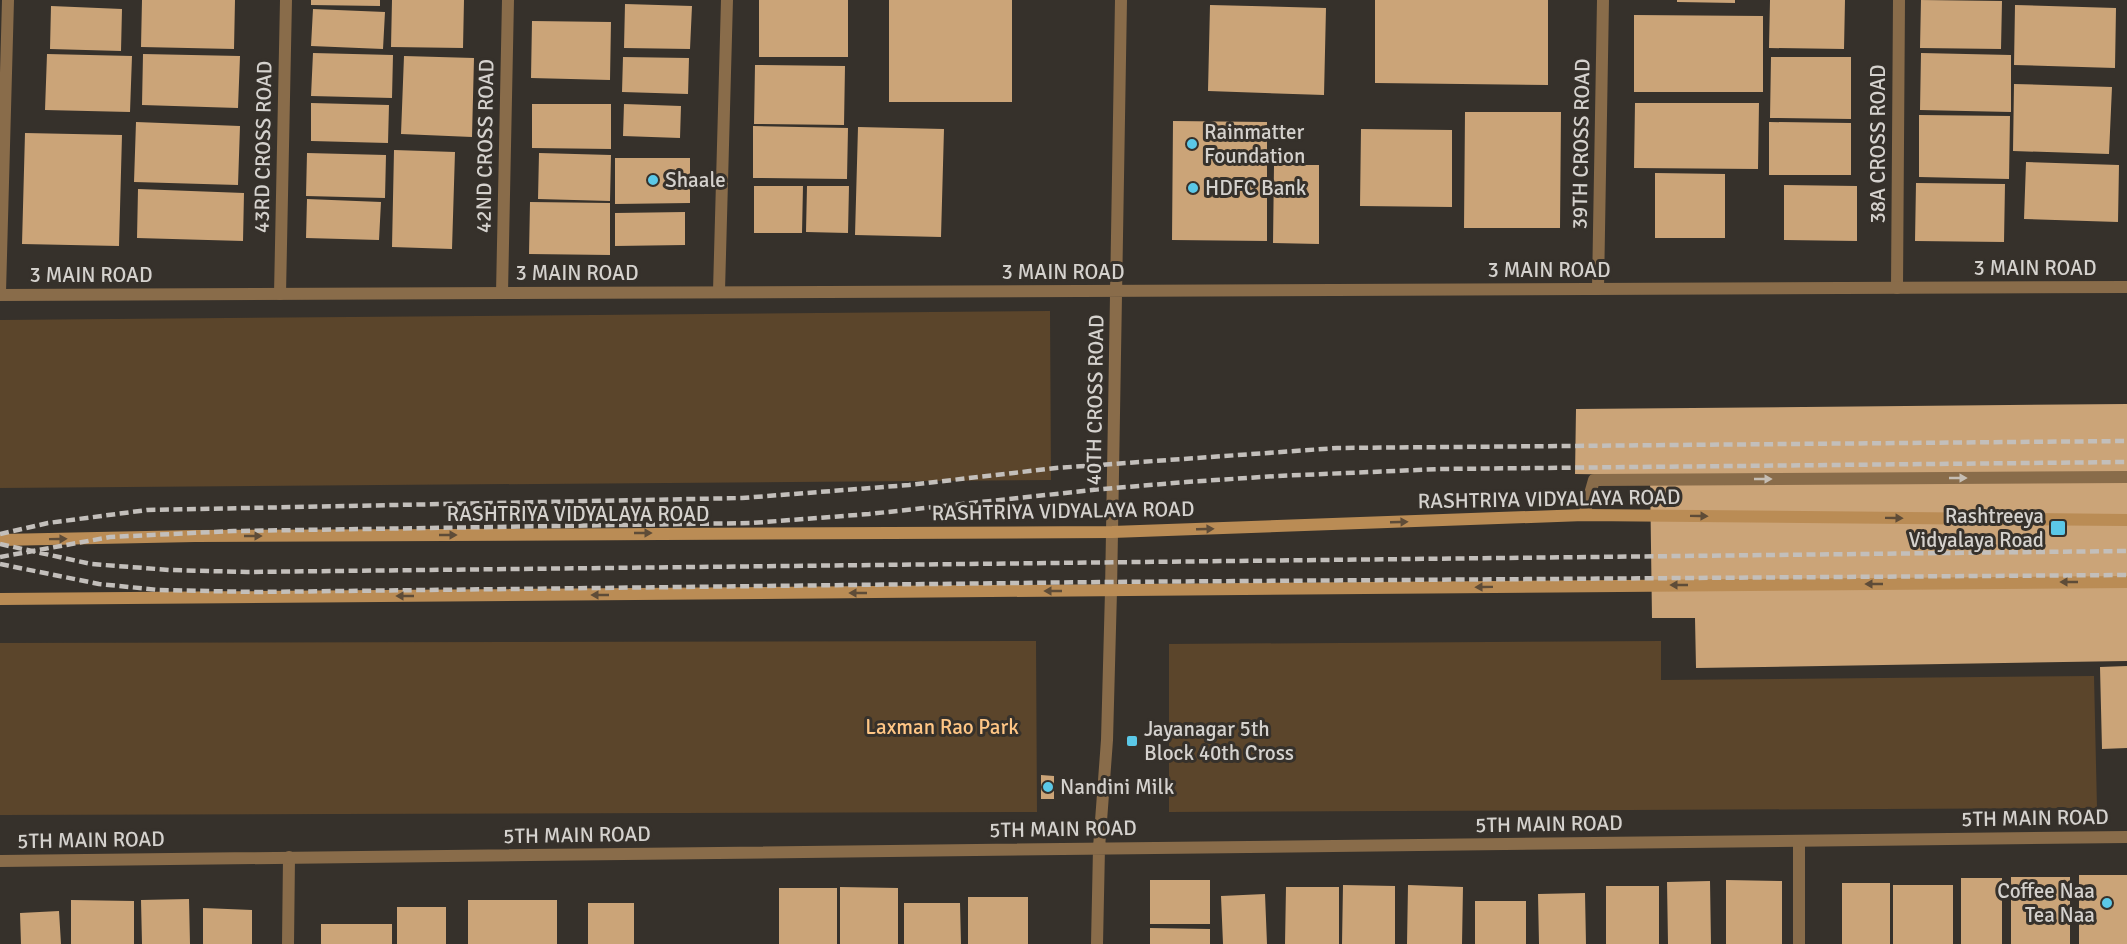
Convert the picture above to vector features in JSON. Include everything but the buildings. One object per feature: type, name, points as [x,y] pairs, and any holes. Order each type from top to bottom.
[{"type":"main road","name":"RASHTRIYA VIDYALAYA ROAD","points":[[0,540],[207,536],[1112,532],[1584,515],[2127,519]]},
{"type":"main road","points":[[0,599],[2127,582]]},
{"type":"street","points":[[0,293],[8,0]]},
{"type":"street","name":"43RD CROSS ROAD","points":[[280,294],[286,0]]},
{"type":"street","name":"42ND CROSS ROAD","points":[[502,293],[508,0]]},
{"type":"street","points":[[719,291],[727,0]]},
{"type":"street","name":"40TH CROSS ROAD","points":[[1097,944],[1099,848],[1107,740],[1112,591],[1121,0]]},
{"type":"street","name":"39TH CROSS ROAD","points":[[1598,289],[1603,0]]},
{"type":"street","name":"38A CROSS ROAD","points":[[1897,288],[1899,0]]},
{"type":"street","name":"3 MAIN ROAD","points":[[0,293],[2127,287]]},
{"type":"street","points":[[1584,515],[1594,480],[2127,477]]},
{"type":"street","name":"5TH MAIN ROAD","points":[[0,861],[2127,837]]},
{"type":"street","points":[[1798,840],[1798,944]]},
{"type":"street","points":[[288,944],[289,858]]},
{"type":"green space","points":[[1050,311],[1051,480],[0,488],[0,320]]},
{"type":"green space","name":"Laxman Rao Park","points":[[1036,641],[1037,812],[0,815],[0,643]]},
{"type":"green space","points":[[1661,641],[1661,680],[2094,676],[2097,808],[1169,812],[1169,644]]},
{"type":"railway","points":[[0,534],[48,523],[147,510],[742,498],[909,485],[1056,468],[1337,448],[2127,441]]},
{"type":"railway","points":[[0,557],[110,537],[234,531],[752,523],[869,514],[1102,489],[1277,476],[1440,469],[2127,462]]},
{"type":"railway","points":[[0,544],[91,564],[170,570],[247,572],[2127,551]]},
{"type":"railway","points":[[0,564],[99,584],[159,590],[256,592],[1103,582],[2127,575]]},
{"type":"place","name":"Rainmatter Foundation","points":[[1192,144]]},
{"type":"place","name":"Shaale","points":[[653,180]]},
{"type":"place","name":"HDFC Bank","points":[[1193,188]]},
{"type":"place","name":"Rashtreeya Vidyalaya Road","points":[[2058,528]]},
{"type":"place","name":"Jayanagar 5th Block 40th Cross","points":[[1132,741]]},
{"type":"place","name":"Nandini Milk","points":[[1048,787]]},
{"type":"place","name":"Coffee Naa Tea Naa","points":[[2107,903]]}]
